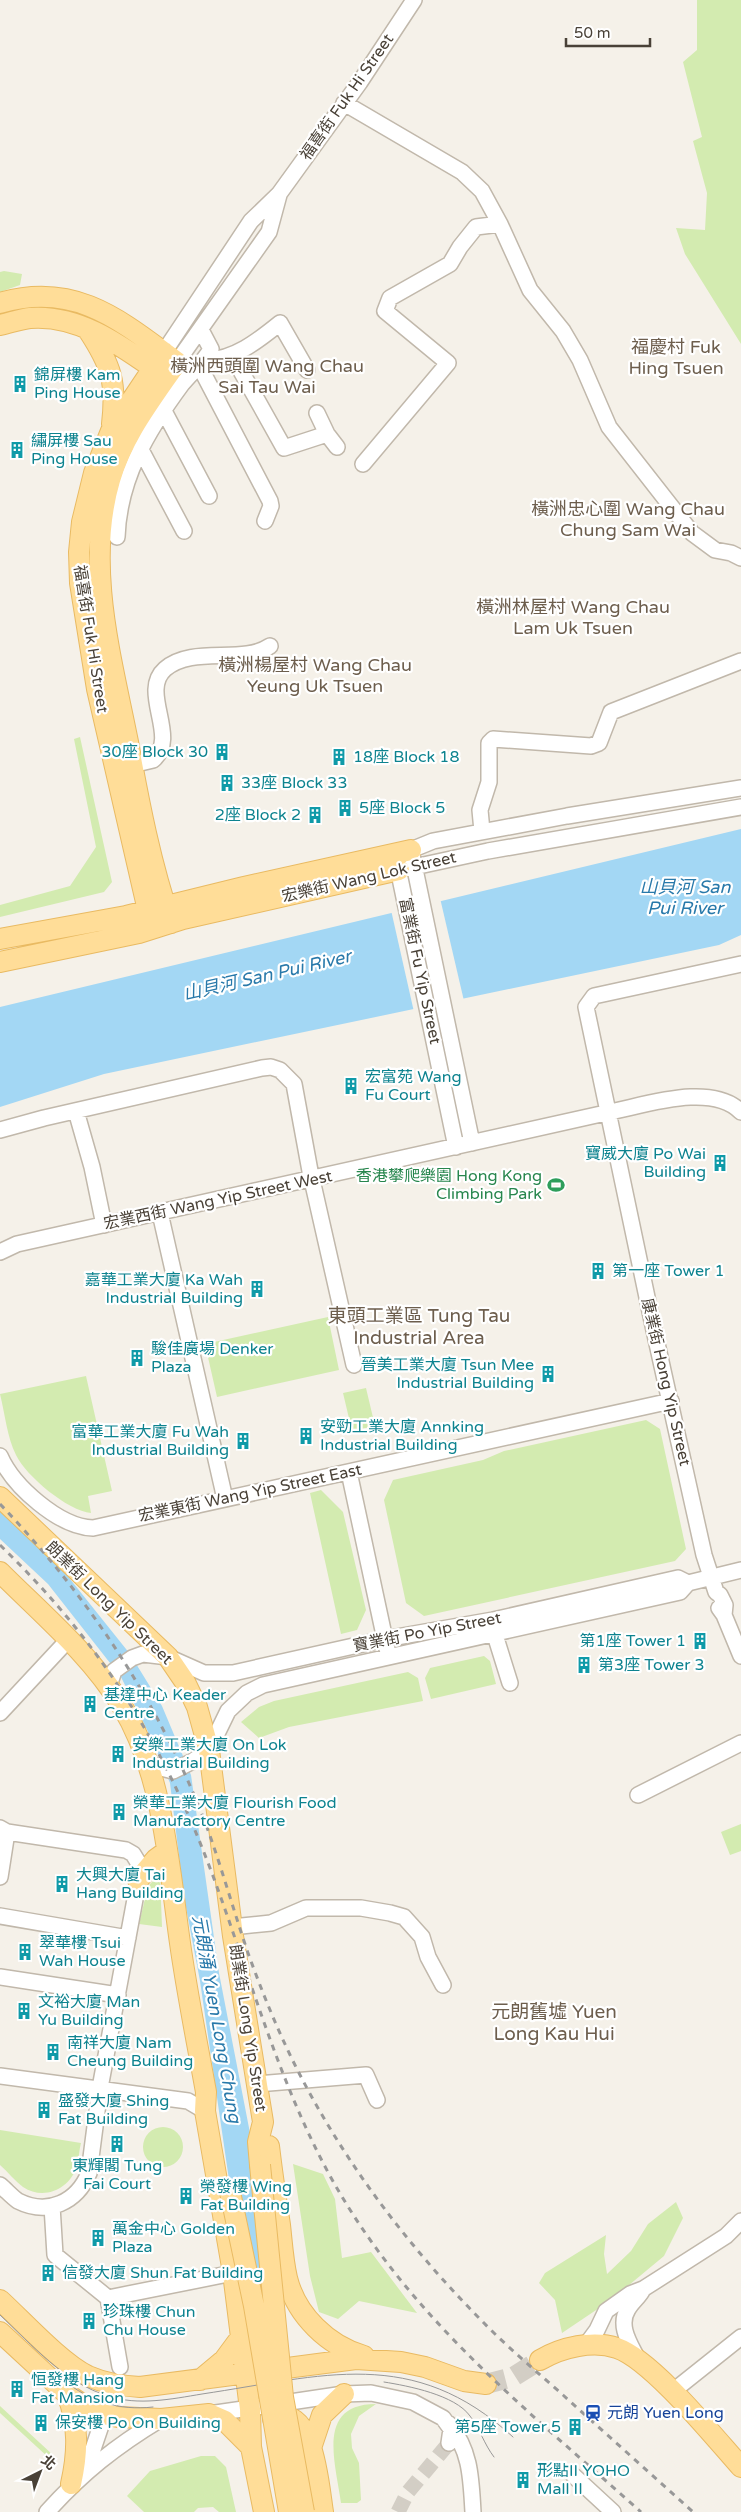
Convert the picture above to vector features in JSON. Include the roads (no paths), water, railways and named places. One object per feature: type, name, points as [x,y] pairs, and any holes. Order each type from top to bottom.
[{"type":"main road","points":[[0,303],[52,296],[78,301],[97,308],[165,365]]},
{"type":"main road","points":[[0,325],[30,318],[61,320],[88,328],[165,365]]},
{"type":"main road","points":[[88,328],[103,352],[114,382],[115,398],[111,431]]},
{"type":"main road","name":"福喜街 Fuk Hi Street","points":[[159,917],[97,689],[80,583],[78,552],[82,522],[94,473],[111,431],[165,365]]},
{"type":"main road","name":"福喜街 Fuk Hi Street","points":[[159,917],[103,617],[99,559],[100,527],[110,480],[130,431],[165,365]]},
{"type":"main road","name":"宏樂街 Wang Lok Street","points":[[0,939],[159,917],[405,860]]},
{"type":"main road","name":"宏樂街 Wang Lok Street","points":[[0,962],[139,933],[159,917]]},
{"type":"main road","name":"朗業街 Long Yip Street","points":[[0,1497],[168,1656],[185,1682],[197,1707],[201,1755],[232,1928],[263,2122],[258,2142],[277,2408]]},
{"type":"main road","points":[[0,1572],[68,1640],[112,1679],[138,1735],[155,1765],[185,1978],[206,2092],[205,2111],[214,2151],[215,2179],[233,2273],[241,2337],[252,2373],[277,2408],[306,2432],[312,2445],[323,2512]]},
{"type":"main road","points":[[138,1880],[156,1859],[167,1851]]},
{"type":"main road","points":[[263,2122],[268,2143],[287,2275],[296,2301],[309,2320],[334,2343],[348,2352],[374,2359],[414,2364],[464,2381],[486,2384]]},
{"type":"main road","points":[[214,2151],[224,2168],[230,2192],[277,2408],[304,2512]]},
{"type":"main road","points":[[0,2300],[78,2370],[94,2378],[118,2376],[140,2387],[344,2360],[374,2359]]},
{"type":"main road","points":[[0,2332],[67,2394],[82,2406],[105,2416],[161,2419],[209,2414],[225,2421],[251,2447],[264,2512]]},
{"type":"main road","points":[[200,2380],[224,2360],[241,2337]]},
{"type":"main road","points":[[540,2360],[551,2353],[586,2345],[598,2344],[616,2348],[638,2360],[672,2392],[741,2467]]},
{"type":"main road","points":[[67,2394],[74,2413],[77,2433],[77,2459],[72,2484]]},
{"type":"main road","points":[[312,2445],[322,2415],[344,2394]]},
{"type":"main road","points":[[251,2447],[277,2408]]},
{"type":"main road","points":[[277,2408],[288,2512]]},
{"type":"street","name":"福喜街 Fuk Hi Street","points":[[165,365],[251,221],[279,194],[414,0]]},
{"type":"street","points":[[344,103],[462,172],[482,192],[500,224],[530,290],[563,331],[580,360],[608,427],[692,533],[715,550],[731,553],[741,558]]},
{"type":"street","name":"福喜街 Fuk Hi Street","points":[[165,365],[201,330],[269,232],[279,194]]},
{"type":"street","points":[[363,464],[448,363],[385,311],[390,298],[450,264],[460,247],[476,227],[500,224]]},
{"type":"street","points":[[117,537],[124,486],[140,448],[190,374],[203,362],[232,355],[259,340],[280,323],[307,370]]},
{"type":"street","points":[[201,330],[211,346],[201,369],[270,501],[265,521]]},
{"type":"street","points":[[232,355],[284,448],[327,434]]},
{"type":"street","points":[[164,411],[209,496]]},
{"type":"street","points":[[317,413],[327,434],[337,447]]},
{"type":"street","points":[[140,448],[184,531]]},
{"type":"street","points":[[132,765],[154,760],[161,750],[163,740],[156,688],[160,676],[166,668],[176,663],[204,656],[238,655],[270,646]]},
{"type":"street","points":[[482,832],[480,810],[489,782],[489,742],[493,739],[591,746],[599,743],[611,712],[741,661]]},
{"type":"street","name":"宏樂街 Wang Lok Street","points":[[405,860],[433,841],[567,816],[741,788]]},
{"type":"street","name":"宏樂街 Wang Lok Street","points":[[405,860],[497,849],[741,807]]},
{"type":"street","name":"富業街 Fu Yip Street","points":[[405,860],[419,888],[472,1143]]},
{"type":"street","name":"富業街 Fu Yip Street","points":[[405,860],[404,891],[456,1147]]},
{"type":"street","name":"康業街 Hong Yip Street","points":[[741,964],[591,999],[586,1007],[610,1112],[652,1321],[704,1555],[716,1592],[714,1597],[717,1606],[724,1615],[741,1656]]},
{"type":"street","points":[[0,1130],[20,1123],[271,1067],[288,1076],[294,1084],[312,1179],[354,1365]]},
{"type":"street","name":"宏業西街 Wang Yip Street West","points":[[0,1252],[32,1240],[610,1112],[694,1096],[725,1101],[741,1112]]},
{"type":"street","points":[[76,1111],[94,1176],[104,1225]]},
{"type":"street","points":[[160,1213],[225,1499]]},
{"type":"street","name":"宏業東街 Wang Yip Street East","points":[[0,1456],[13,1478],[60,1518],[76,1526],[93,1528],[671,1401]]},
{"type":"street","points":[[349,1472],[389,1656]]},
{"type":"street","name":"寶業街 Po Yip Street","points":[[201,1755],[228,1711],[247,1693],[263,1685],[680,1592],[688,1583],[741,1570]]},
{"type":"street","name":"寶業街 Po Yip Street","points":[[168,1656],[199,1672],[218,1675],[278,1664],[385,1639],[493,1620],[678,1578],[688,1583]]},
{"type":"street","points":[[494,1635],[510,1683]]},
{"type":"street","points":[[0,1713],[68,1640]]},
{"type":"street","points":[[112,1679],[132,1658],[143,1654],[168,1656]]},
{"type":"street","points":[[638,1795],[741,1743]]},
{"type":"street","points":[[155,1765],[173,1770],[201,1755]]},
{"type":"street","points":[[0,1876],[3,1830],[126,1850],[133,1854],[141,1867],[100,2088],[87,2178],[78,2193],[68,2201],[52,2206],[36,2207],[17,2200],[0,2186]]},
{"type":"street","points":[[232,1928],[271,1923],[306,1908],[361,1908],[390,1913],[404,1917],[422,1937],[428,1957],[443,1985]]},
{"type":"street","points":[[0,1916],[128,1938]]},
{"type":"street","points":[[0,1977],[118,1996]]},
{"type":"street","points":[[257,2084],[366,2075],[377,2100]]},
{"type":"street","points":[[0,2076],[188,2100],[205,2111]]},
{"type":"street","points":[[52,2206],[55,2255],[108,2298],[118,2376],[91,2455],[72,2484]]},
{"type":"street","points":[[586,2345],[597,2330],[606,2311],[630,2294],[643,2289],[726,2236],[741,2221]]},
{"type":"street","points":[[108,2298],[233,2273]]},
{"type":"street","points":[[638,2360],[628,2339],[624,2322],[628,2308],[643,2289]]},
{"type":"street","points":[[672,2392],[741,2338]]},
{"type":"street","points":[[209,2414],[277,2408],[344,2394],[371,2392],[413,2402],[443,2418],[459,2437],[467,2454],[473,2512]]},
{"type":"street","points":[[47,2512],[72,2484],[102,2457],[161,2419]]},
{"type":"street","points":[[449,2424],[452,2434],[449,2443]]},
{"type":"street","points":[[574,2476],[612,2512]]},
{"type":"water","name":"山貝河 San Pui River","points":[[741,829],[741,935],[719,945],[104,1074],[0,1107],[0,1007]]},
{"type":"water","name":"元朗涌 Yuen Long Chung","points":[[0,1506],[62,1569],[130,1654],[162,1706],[191,1775],[219,1973],[256,2164],[279,2349],[254,2351],[200,1981],[184,1897],[170,1783],[154,1744],[121,1677],[48,1584],[0,1539]]},
{"type":"tunnel","points":[[486,2384],[513,2377],[540,2360]]},
{"type":"tunnel","points":[[398,2512],[408,2492],[449,2443]]},
{"type":"tram line","points":[[0,2315],[63,2373],[92,2390],[119,2399],[131,2401],[167,2399],[327,2375],[365,2374],[403,2378],[439,2389],[476,2408],[513,2437]]},
{"type":"tram line","points":[[63,2380],[84,2394],[105,2403],[116,2406],[153,2407]]},
{"type":"tram line","points":[[384,2382],[431,2393],[454,2402],[470,2416],[494,2457]]},
{"type":"railway","points":[[0,1504],[63,1576],[92,1614],[119,1653],[166,1735],[187,1778],[205,1822],[248,1953],[283,2040],[326,2121],[365,2182],[408,2239],[455,2293],[490,2329],[693,2512]]},
{"type":"railway","points":[[0,1545],[36,1582],[99,1658],[151,1739],[194,1828],[295,2102],[329,2174],[360,2225],[394,2272],[470,2356],[511,2396],[641,2512]]},
{"type":"place","name":"錦屏樓 Kam Ping House","points":[[20,384]]},
{"type":"place","name":"繡屏樓 Sau Ping House","points":[[17,450]]},
{"type":"place","name":"30座 Block 30","points":[[222,752]]},
{"type":"place","name":"18座 Block 18","points":[[339,757]]},
{"type":"place","name":"33座 Block 33","points":[[227,783]]},
{"type":"place","name":"5座 Block 5","points":[[345,808]]},
{"type":"place","name":"2座 Block 2","points":[[315,815]]},
{"type":"place","name":"宏富苑 Wang Fu Court","points":[[351,1086]]},
{"type":"place","name":"寶威大廈 Po Wai Building","points":[[720,1163]]},
{"type":"place","name":"香港攀爬樂園 Hong Kong Climbing Park","points":[[556,1185]]},
{"type":"place","name":"第一座 Tower 1","points":[[598,1271]]},
{"type":"place","name":"嘉華工業大廈 Ka Wah Industrial Building","points":[[257,1289]]},
{"type":"place","name":"駿佳廣場 Denker Plaza","points":[[137,1358]]},
{"type":"place","name":"晉美工業大廈 Tsun Mee Industrial Building","points":[[548,1374]]},
{"type":"place","name":"安勁工業大廈 Annking Industrial Building","points":[[306,1436]]},
{"type":"place","name":"富華工業大廈 Fu Wah Industrial Building","points":[[243,1441]]},
{"type":"place","name":"第1座 Tower 1","points":[[700,1641]]},
{"type":"place","name":"第3座 Tower 3","points":[[584,1665]]},
{"type":"place","name":"基達中心 Keader Centre","points":[[90,1704]]},
{"type":"place","name":"安樂工業大廈 On Lok Industrial Building","points":[[118,1754]]},
{"type":"place","name":"榮華工業大廈 Flourish Food Manufactory Centre","points":[[119,1812]]},
{"type":"place","name":"大興大廈 Tai Hang Building","points":[[62,1884]]},
{"type":"place","name":"翠華樓 Tsui Wah House","points":[[25,1952]]},
{"type":"place","name":"文裕大廈 Man Yu Building","points":[[24,2011]]},
{"type":"place","name":"南祥大廈 Nam Cheung Building","points":[[53,2052]]},
{"type":"place","name":"盛發大廈 Shing Fat Building","points":[[44,2110]]},
{"type":"place","name":"東輝閣 Tung Fai Court","points":[[117,2144]]},
{"type":"place","name":"榮發樓 Wing Fat Building","points":[[186,2196]]},
{"type":"place","name":"萬金中心 Golden Plaza","points":[[98,2238]]},
{"type":"place","name":"信發大廈 Shun Fat Building","points":[[48,2273]]},
{"type":"place","name":"珍珠樓 Chun Chu House","points":[[89,2321]]},
{"type":"place","name":"恒發樓 Hang Fat Mansion","points":[[17,2389]]},
{"type":"place","name":"元朗 Yuen Long","points":[[593,2413]]},
{"type":"place","name":"保安樓 Po On Building","points":[[41,2423]]},
{"type":"place","name":"第5座 Tower 5","points":[[575,2427]]},
{"type":"place","name":"形點II YOHO Mall II","points":[[523,2480]]},
{"type":"district","name":"福慶村 Fuk Hing Tsuen","points":[[676,357]]},
{"type":"district","name":"橫洲西頭圍 Wang Chau Sai Tau Wai","points":[[267,376]]},
{"type":"district","name":"橫洲忠心圍 Wang Chau Chung Sam Wai","points":[[628,519]]},
{"type":"district","name":"橫洲林屋村 Wang Chau Lam Uk Tsuen","points":[[573,617]]},
{"type":"district","name":"橫洲楊屋村 Wang Chau Yeung Uk Tsuen","points":[[315,675]]},
{"type":"district","name":"東頭工業區 Tung Tau Industrial Area","points":[[419,1327]]},
{"type":"district","name":"元朗舊墟 Yuen Long Kau Hui","points":[[554,2023]]}]
